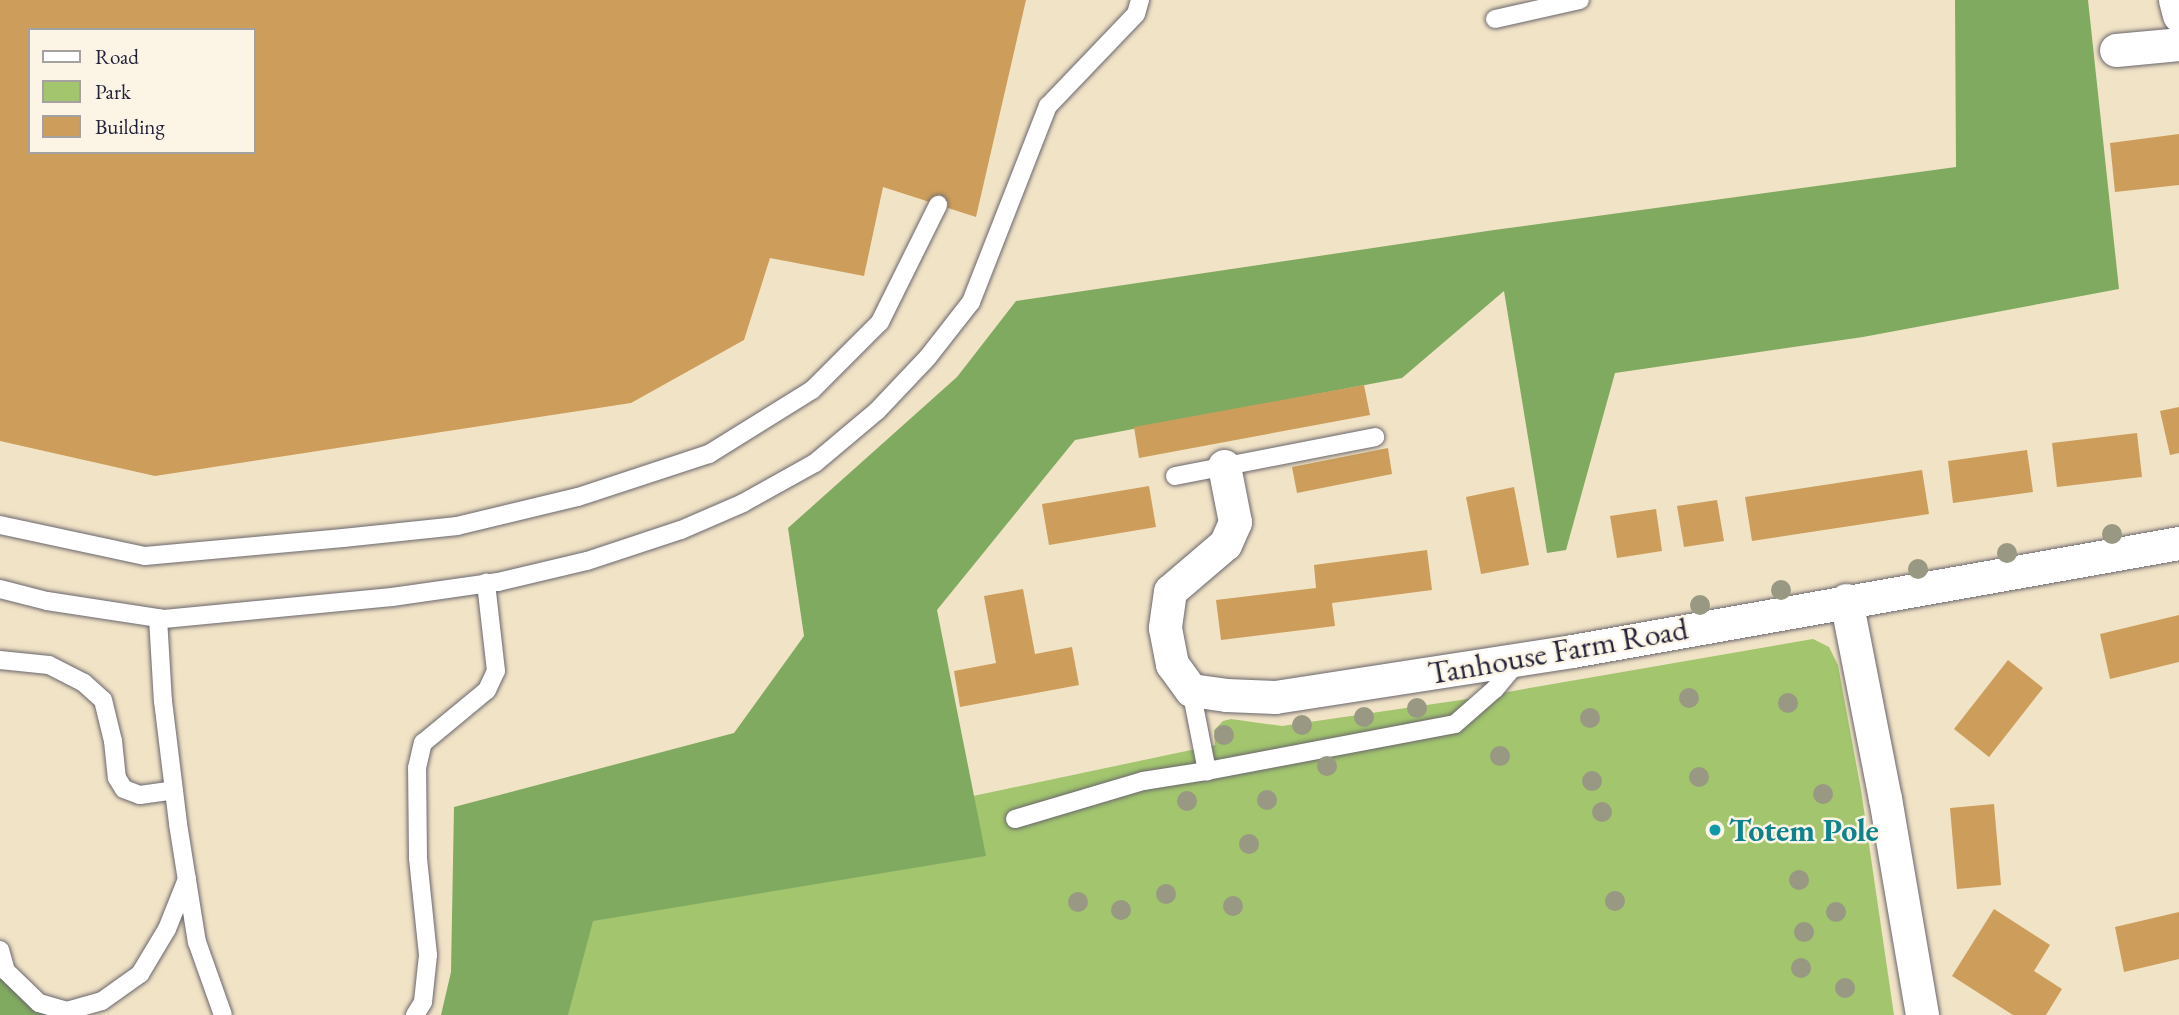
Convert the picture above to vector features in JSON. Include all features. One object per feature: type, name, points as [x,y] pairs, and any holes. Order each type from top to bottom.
[{"type":"street","points":[[2175,0],[2179,15]]},
{"type":"street","points":[[2116,50],[2179,44]]},
{"type":"street","points":[[1191,690],[1172,664],[1165,628],[1170,592],[1225,544],[1235,522],[1224,466]]},
{"type":"street","name":"Tanhouse Farm Road","points":[[1191,690],[1275,697],[1572,651],[1846,600],[2179,543]]},
{"type":"street","points":[[1846,600],[1885,798],[1922,1015]]},
{"type":"lane","points":[[0,589],[47,601],[158,618],[392,597],[486,583],[587,561],[694,525],[743,503],[815,463],[877,411],[928,357],[971,302],[1048,106],[1136,14],[1140,0]]},
{"type":"lane","points":[[1495,19],[1580,0]]},
{"type":"lane","points":[[0,525],[145,556],[343,538],[457,526],[578,497],[709,454],[812,390],[880,322],[938,205]]},
{"type":"lane","points":[[1175,476],[1375,437]]},
{"type":"lane","points":[[415,1015],[423,1002],[428,955],[418,858],[417,768],[423,743],[487,690],[496,671],[486,583]]},
{"type":"lane","points":[[158,618],[163,701],[197,942],[223,1015]]},
{"type":"lane","points":[[1014,820],[1143,781],[1455,724],[1495,689],[1522,657]]},
{"type":"lane","points":[[0,660],[49,665],[84,683],[103,699],[113,741],[117,778],[124,789],[140,795],[174,790]]},
{"type":"lane","points":[[1191,690],[1207,771]]},
{"type":"lane","points":[[0,950],[6,971],[38,1003],[67,1010],[102,1001],[140,974],[167,929],[187,879]]},
{"type":"green space","points":[[1955,0],[2088,0],[2119,289],[1863,337],[1615,373],[1566,550],[1547,553],[1504,291],[1402,378],[1075,440],[937,610],[986,856],[593,921],[568,1015],[441,1015],[451,972],[454,807],[734,733],[804,636],[788,528],[957,377],[1016,301],[1494,230],[1956,167]]},
{"type":"green space","points":[[1813,639],[1829,647],[1838,665],[1861,790],[1894,1015],[478,1015],[507,856],[973,796],[1215,745],[1214,730],[1223,721],[1231,719],[1282,726],[1461,700]]},
{"type":"green space","points":[[0,964],[48,1015],[0,1015]]},
{"type":"building","points":[[0,0],[1026,0],[976,217],[883,187],[864,276],[770,258],[744,340],[631,403],[155,476],[0,441]]},
{"type":"building","points":[[2179,134],[2179,185],[2115,192],[2110,143]]},
{"type":"building","points":[[1364,385],[1370,415],[1139,458],[1134,427]]},
{"type":"building","points":[[2179,407],[2179,453],[2170,455],[2160,411]]},
{"type":"building","points":[[2137,433],[2142,477],[2057,487],[2052,443]]},
{"type":"building","points":[[1388,448],[1392,474],[1297,493],[1292,467]]},
{"type":"building","points":[[2027,450],[2033,492],[1953,503],[1948,461]]},
{"type":"building","points":[[1922,470],[1929,514],[1752,541],[1745,497]]},
{"type":"building","points":[[1149,486],[1156,527],[1049,545],[1042,504]]},
{"type":"building","points":[[1514,487],[1529,565],[1481,574],[1466,497]]},
{"type":"building","points":[[1717,500],[1724,541],[1684,547],[1677,506]]},
{"type":"building","points":[[1656,509],[1662,551],[1617,558],[1610,516]]},
{"type":"building","points":[[1427,550],[1432,590],[1332,603],[1335,626],[1221,640],[1216,600],[1316,588],[1314,565]]},
{"type":"building","points":[[1023,589],[1035,654],[1072,647],[1079,685],[960,707],[954,671],[996,663],[984,596]]},
{"type":"building","points":[[2179,615],[2179,662],[2110,679],[2100,634]]},
{"type":"building","points":[[2008,660],[2043,688],[1989,757],[1954,729]]},
{"type":"building","points":[[1994,804],[2001,885],[1957,889],[1950,808]]},
{"type":"building","points":[[1994,909],[2050,945],[2034,971],[2062,989],[2046,1015],[2013,1015],[1952,976]]},
{"type":"building","points":[[2179,912],[2179,959],[2124,972],[2115,927]]},
{"type":"place","name":"Totem Pole","points":[[1715,830]]}]
